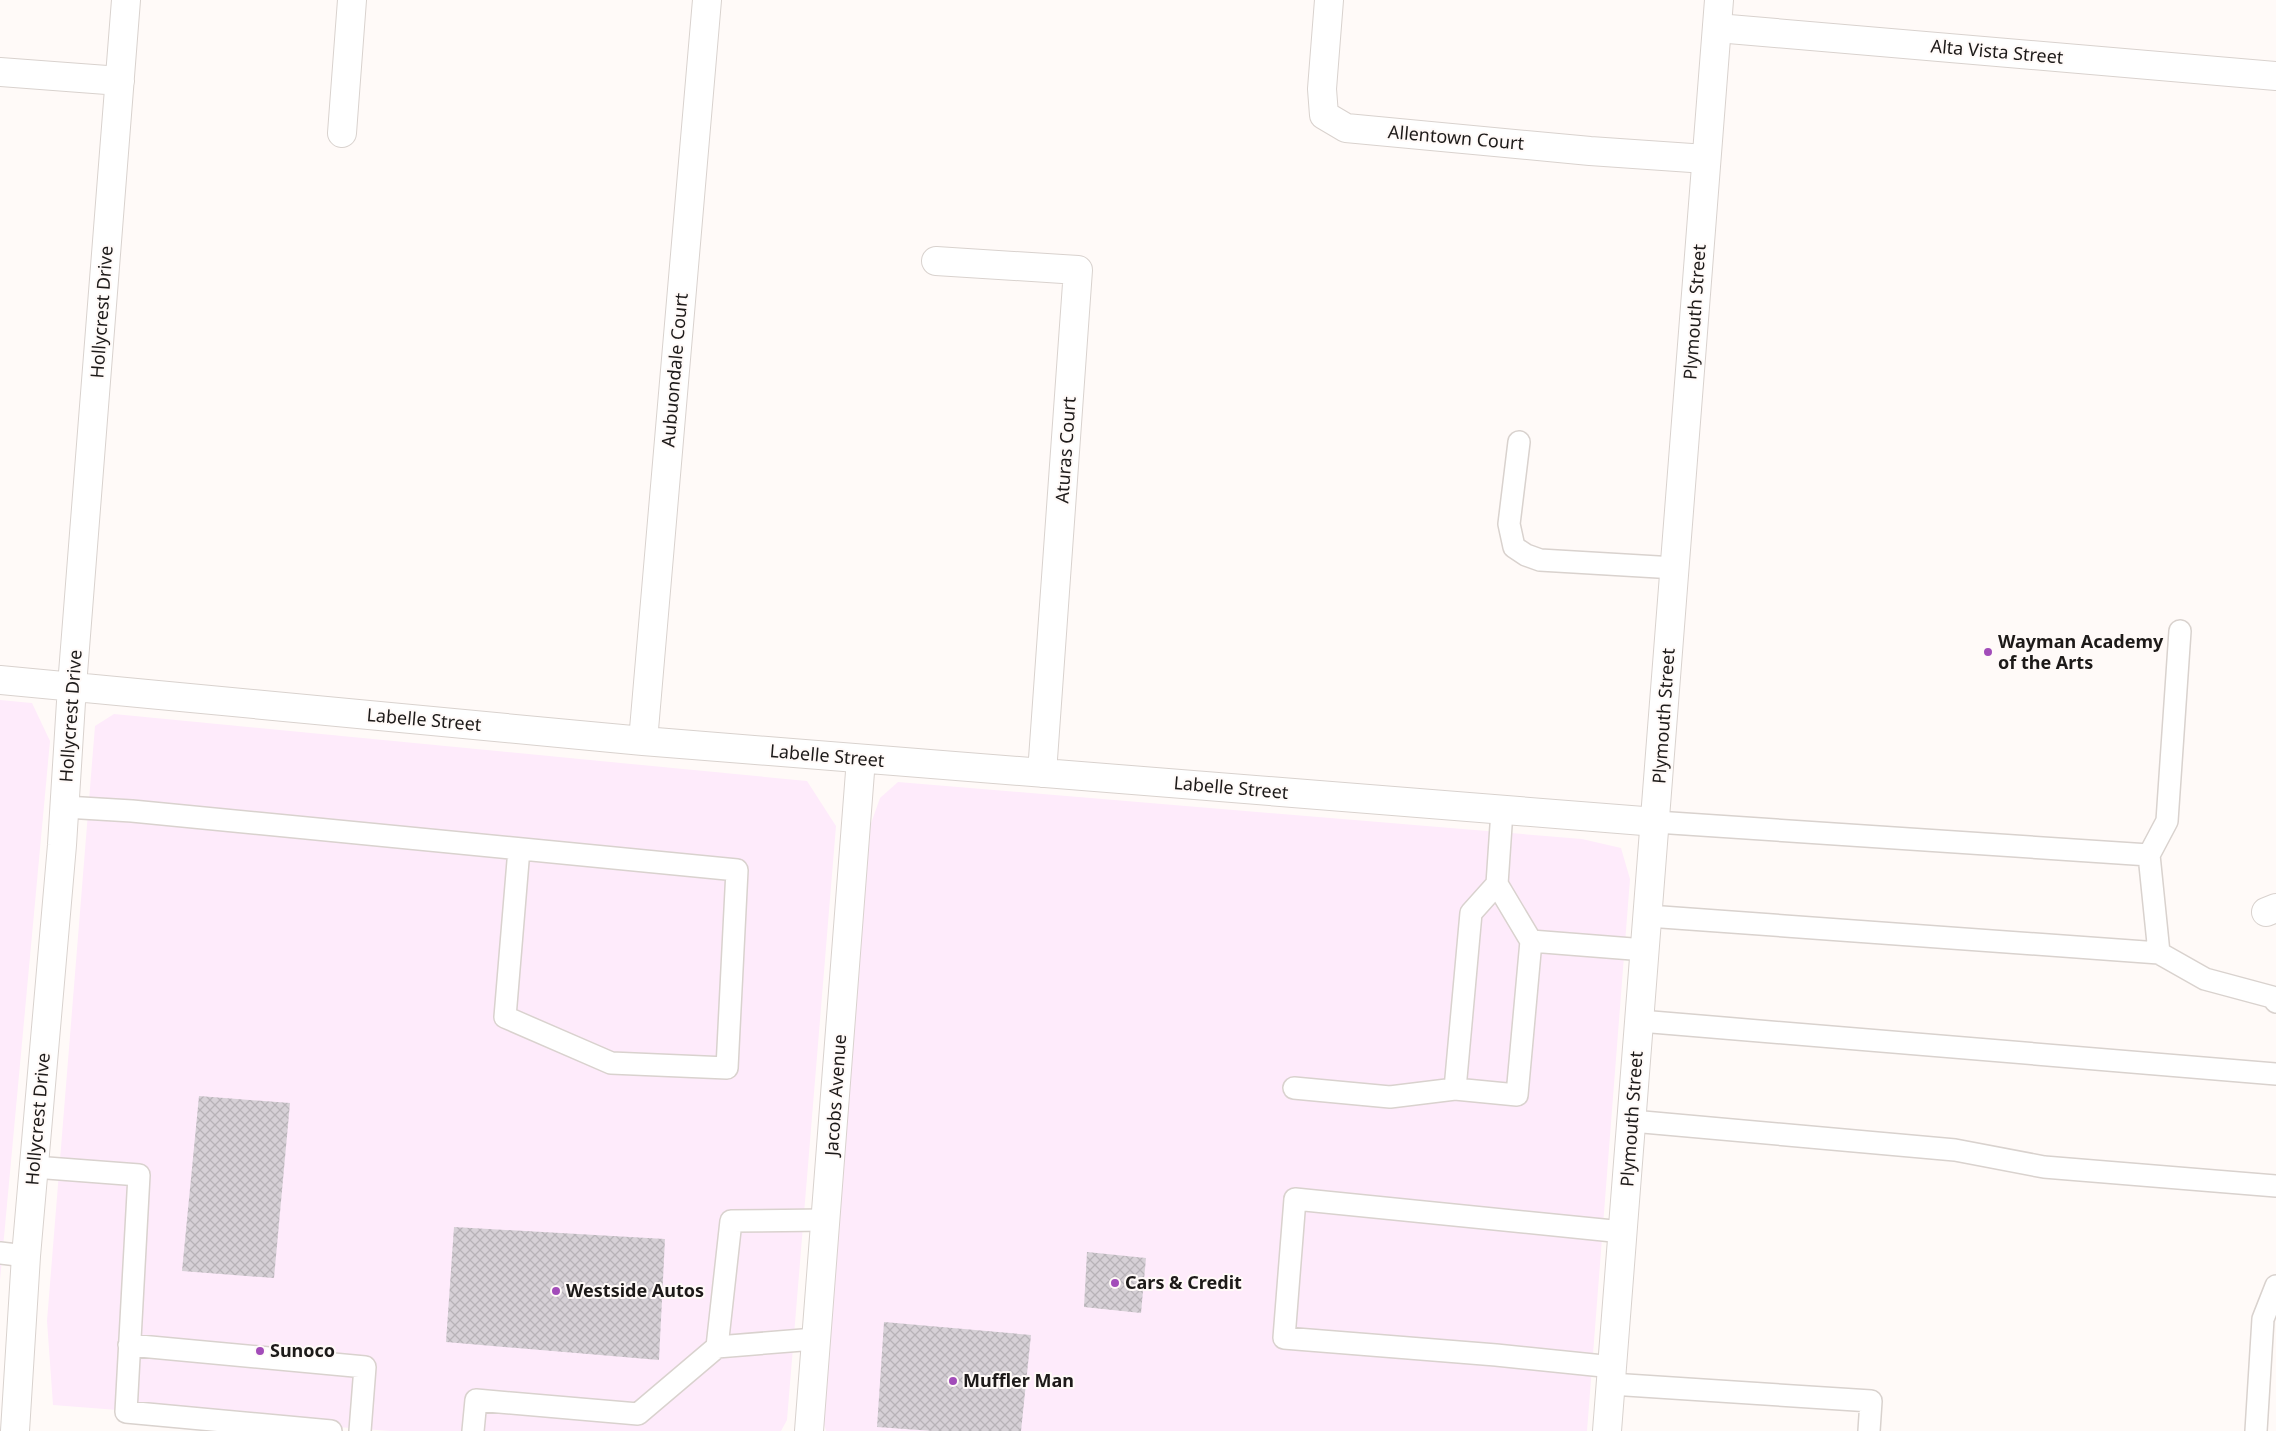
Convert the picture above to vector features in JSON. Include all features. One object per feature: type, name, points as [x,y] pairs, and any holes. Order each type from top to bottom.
[{"type":"street","name":"Hollycrest Drive","points":[[15,1431],[13,1254],[34,1167],[64,807],[126,0]]},
{"type":"street","points":[[342,133],[352,0]]},
{"type":"street","name":"Aubuondale Court","points":[[643,741],[707,0]]},
{"type":"street","name":"Allentown Court","points":[[1329,0],[1322,89],[1324,115],[1346,128],[1590,151],[1706,159]]},
{"type":"street","name":"Plymouth Street","points":[[1607,1431],[1719,0]]},
{"type":"street","name":"Alta Vista Street","points":[[1718,28],[2276,76]]},
{"type":"street","points":[[0,72],[120,81]]},
{"type":"street","name":"Aturas Court","points":[[936,261],[1078,270],[1042,773]]},
{"type":"street","name":"Labelle Street","points":[[0,680],[643,741],[1656,822]]},
{"type":"street","name":"Jacobs Avenue","points":[[809,1431],[861,759]]},
{"type":"lane","points":[[1519,442],[1509,524],[1514,547],[1526,555],[1540,560],[1675,568]]},
{"type":"lane","points":[[2159,953],[2149,855],[2167,821],[2180,631]]},
{"type":"lane","points":[[64,807],[132,811],[737,870],[728,1068],[611,1063],[505,1018],[519,849]]},
{"type":"lane","points":[[1294,1088],[1390,1097],[1455,1089],[1517,1095],[1531,941],[1497,884],[1502,811]]},
{"type":"lane","points":[[1656,822],[2149,855]]},
{"type":"lane","points":[[1455,1089],[1471,912],[1497,884]]},
{"type":"lane","points":[[1648,916],[2159,953],[2205,980],[2272,997],[2276,1002]]},
{"type":"lane","points":[[1531,941],[1645,950]]},
{"type":"lane","points":[[1640,1021],[2276,1074]]},
{"type":"lane","points":[[1632,1120],[1955,1150],[2044,1167],[2276,1186]]},
{"type":"lane","points":[[34,1167],[139,1176],[126,1412],[330,1431]]},
{"type":"lane","points":[[1623,1232],[1295,1199],[1284,1338],[1496,1355],[1612,1375],[1871,1401],[1869,1431]]},
{"type":"lane","points":[[717,1347],[731,1221],[826,1220]]},
{"type":"lane","points":[[2256,1431],[2264,1318],[2276,1286]]},
{"type":"lane","points":[[473,1431],[476,1400],[637,1423],[717,1347],[815,1338]]},
{"type":"lane","points":[[129,1345],[365,1367],[360,1431]]},
{"type":"shaded area","points":[[0,700],[32,703],[50,741],[0,1280]]},
{"type":"shaded area","points":[[114,714],[807,781],[836,826],[787,1420],[781,1431],[390,1431],[53,1405],[47,1321],[95,726]]},
{"type":"shaded area","points":[[898,782],[1582,839],[1621,848],[1630,879],[1587,1431],[826,1431],[822,1418],[868,832],[880,798]]},
{"type":"building","points":[[199,1096],[290,1103],[274,1278],[182,1271]]},
{"type":"building","name":"Westside Autos","points":[[454,1227],[665,1239],[659,1360],[446,1342]]},
{"type":"building","name":"Cars & Credit","points":[[1087,1252],[1146,1258],[1141,1313],[1084,1307]]},
{"type":"building","name":"Muffler Man","points":[[884,1322],[1031,1335],[1021,1431],[933,1431],[877,1427]]},
{"type":"place","name":"Wayman Academy of the Arts","points":[[1988,652]]},
{"type":"place","name":"Cars & Credit","points":[[1115,1283]]},
{"type":"place","name":"Westside Autos","points":[[556,1291]]},
{"type":"place","name":"Sunoco","points":[[260,1351]]},
{"type":"place","name":"Muffler Man","points":[[953,1381]]}]
